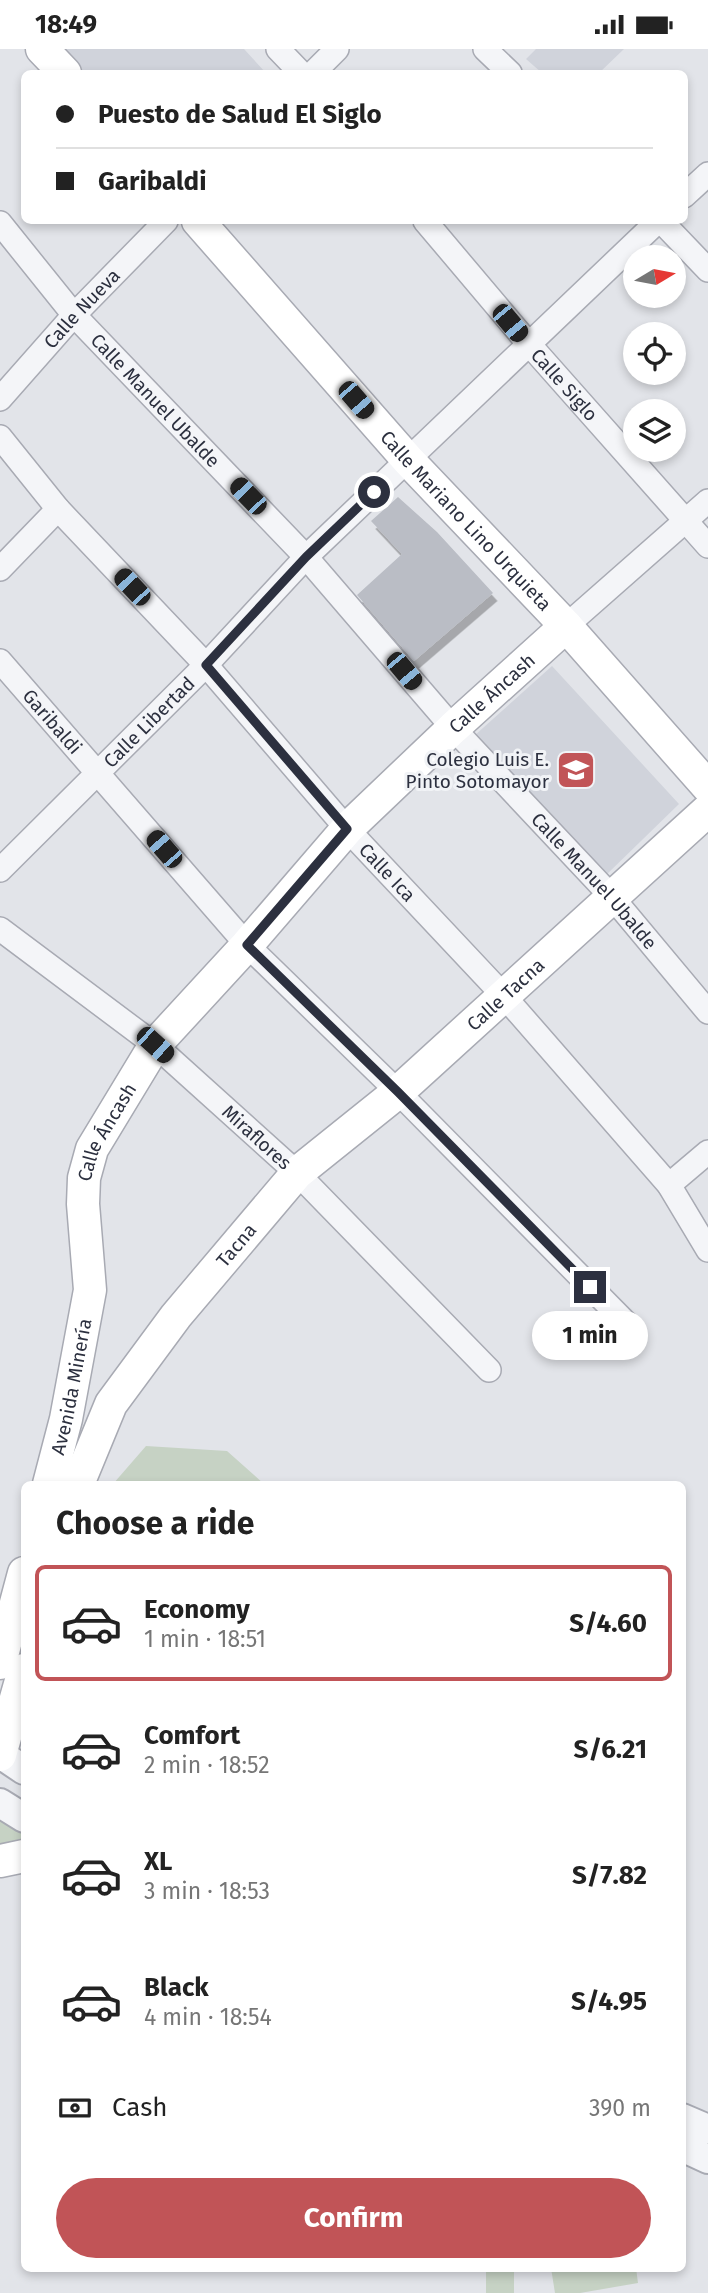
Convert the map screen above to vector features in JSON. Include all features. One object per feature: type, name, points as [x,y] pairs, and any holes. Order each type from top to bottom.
[{"type":"main road","points":[[42,49],[62,70]]},
{"type":"main road","name":"Calle Mariano Lino Urquieta","points":[[201,224],[408,460],[565,627],[708,787]]},
{"type":"main road","name":"Calle Áncash","points":[[90,1290],[83,1178],[92,1149],[155,1045],[247,945],[347,829],[565,627]]},
{"type":"main road","name":"Calle Tacna","points":[[297,1173],[398,1092],[708,810]]},
{"type":"main road","name":"Tacna","points":[[176,1316],[297,1173]]},
{"type":"main road","name":"Avenida Minería","points":[[50,1481],[66,1419],[90,1290]]},
{"type":"main road","name":"Avenida Minería","points":[[79,1481],[111,1403],[176,1316]]},
{"type":"main road","points":[[0,1663],[21,1584]]},
{"type":"main road","points":[[0,1755],[21,1681]]},
{"type":"main road","points":[[0,1861],[21,1857]]},
{"type":"street","points":[[278,49],[298,70]]},
{"type":"street","points":[[316,70],[337,49]]},
{"type":"street","points":[[485,49],[507,70]]},
{"type":"street","points":[[688,192],[708,174]]},
{"type":"street","name":"Calle Manuel Ubalde","points":[[0,223],[74,315],[306,557],[453,728],[612,897],[708,1012]]},
{"type":"street","name":"Calle Nueva","points":[[0,399],[74,315],[163,224]]},
{"type":"street","name":"Calle Siglo","points":[[428,224],[528,343],[708,546]]},
{"type":"street","name":"Calle Libertad","points":[[0,870],[206,665],[306,557],[656,224]]},
{"type":"street","points":[[662,224],[708,270]]},
{"type":"street","name":"Calle Ica","points":[[0,437],[58,509],[206,665],[347,829],[504,996],[669,1185],[708,1250]]},
{"type":"street","name":"Calle Áncash","points":[[565,627],[708,501]]},
{"type":"street","points":[[0,569],[58,509]]},
{"type":"street","name":"Garibaldi","points":[[0,661],[247,945],[398,1092],[629,1326]]},
{"type":"street","name":"Miraflores","points":[[0,929],[155,1045],[297,1173],[489,1370]]},
{"type":"street","points":[[669,1185],[708,1152]]},
{"type":"street","points":[[0,1755],[21,1768]]},
{"type":"street","points":[[0,1803],[21,1816]]},
{"type":"street","points":[[686,2120],[708,2129]]},
{"type":"street","points":[[686,2149],[708,2159]]},
{"type":"shaded area","points":[[46,49],[244,49],[263,70],[66,70]]},
{"type":"shaded area","points":[[536,49],[624,49],[602,70],[539,70],[526,59]]},
{"type":"shaded area","name":"Colegio Luis E. Pinto Sotomayor","points":[[552,666],[679,804],[603,878],[474,736]]},
{"type":"green space","points":[[146,1446],[227,1451],[261,1481],[116,1481]]},
{"type":"green space","points":[[0,1817],[21,1833],[21,1846],[0,1851]]},
{"type":"green space","points":[[486,2272],[514,2272],[514,2293],[486,2293]]},
{"type":"green space","points":[[552,2272],[637,2272],[638,2283],[580,2293],[555,2293]]},
{"type":"building","points":[[398,497],[437,532],[493,593],[414,661],[357,595],[402,554],[371,521]]},
{"type":"place","name":"Colegio Luis E. Pinto Sotomayor","points":[[576,770]]},
{"type":"route","points":[[374,492],[306,557],[206,665],[347,829],[247,945],[398,1092],[590,1287]]}]
